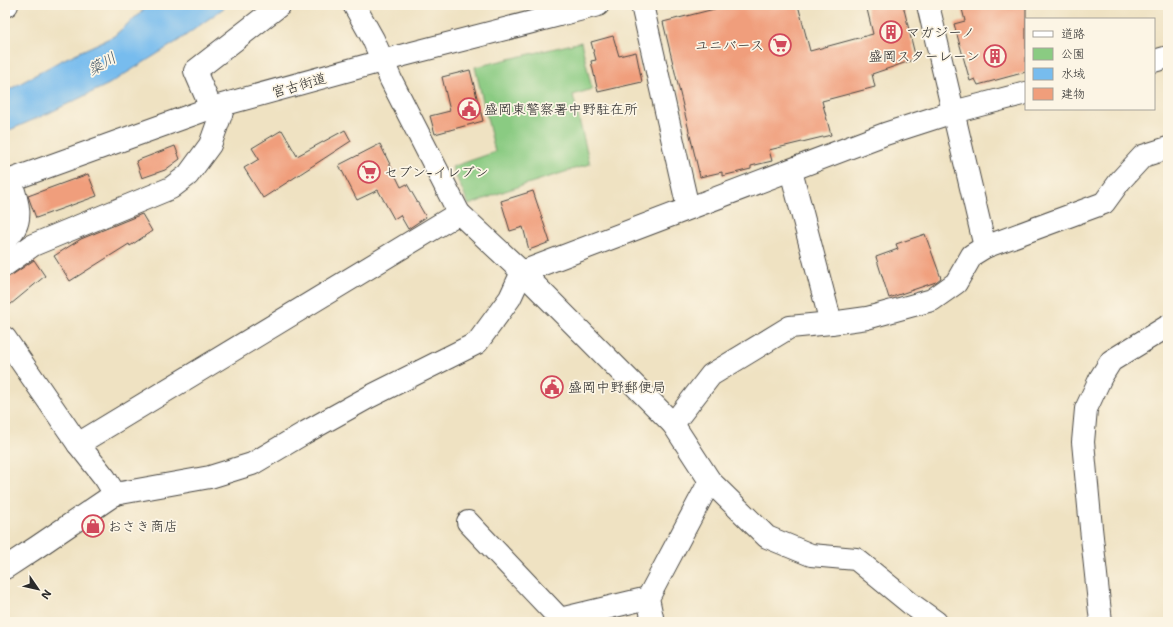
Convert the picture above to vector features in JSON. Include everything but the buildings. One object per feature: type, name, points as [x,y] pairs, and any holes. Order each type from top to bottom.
[{"type":"main road","points":[[5,265],[33,245],[171,188],[188,175],[210,145],[218,107],[195,70],[280,5]]},
{"type":"main road","points":[[354,5],[373,39],[382,62],[459,213],[522,272],[673,424],[710,481],[767,537],[811,555],[856,559],[911,604],[936,622]]},
{"type":"main road","name":"宮古街道","points":[[7,181],[218,107],[598,5]]},
{"type":"main road","points":[[642,5],[688,208]]},
{"type":"main road","points":[[928,5],[985,247]]},
{"type":"main road","points":[[1155,60],[1168,57]]},
{"type":"main road","points":[[5,568],[115,494],[210,477],[252,464],[369,397],[477,343],[510,298],[522,272],[885,134],[952,112],[1025,93]]},
{"type":"main road","points":[[673,424],[711,375],[790,328],[867,318],[932,300],[956,283],[972,255],[985,247],[1104,203],[1120,181],[1143,156],[1168,148]]},
{"type":"main road","points":[[791,170],[832,323]]},
{"type":"main road","points":[[5,239],[10,236],[18,223],[19,211],[14,191],[7,181]]},
{"type":"main road","points":[[78,444],[459,213]]},
{"type":"main road","points":[[1101,622],[1090,528],[1083,442],[1086,409],[1101,377],[1111,361],[1168,326]]},
{"type":"main road","points":[[5,338],[78,444],[105,478],[115,494]]},
{"type":"main road","points":[[653,622],[648,598],[710,481]]},
{"type":"main road","points":[[468,522],[559,621],[648,598]]},
{"type":"green space","points":[[581,42],[592,89],[573,95],[590,164],[505,191],[469,205],[452,167],[495,152],[475,67]]},
{"type":"water","name":"簗川","points":[[149,5],[228,5],[178,41],[109,84],[5,132],[5,92],[60,61],[114,36]]},
{"type":"place","name":"マガジーノ","points":[[891,32]]},
{"type":"place","name":"ユニバース","points":[[780,45]]},
{"type":"place","name":"盛岡スターレーン","points":[[995,56]]},
{"type":"place","name":"盛岡東警察署中野駐在所","points":[[469,109]]},
{"type":"place","name":"セブン-イレブン","points":[[369,172]]},
{"type":"place","name":"盛岡中野郵便局","points":[[552,387]]},
{"type":"place","name":"おさき商店","points":[[93,526]]}]
